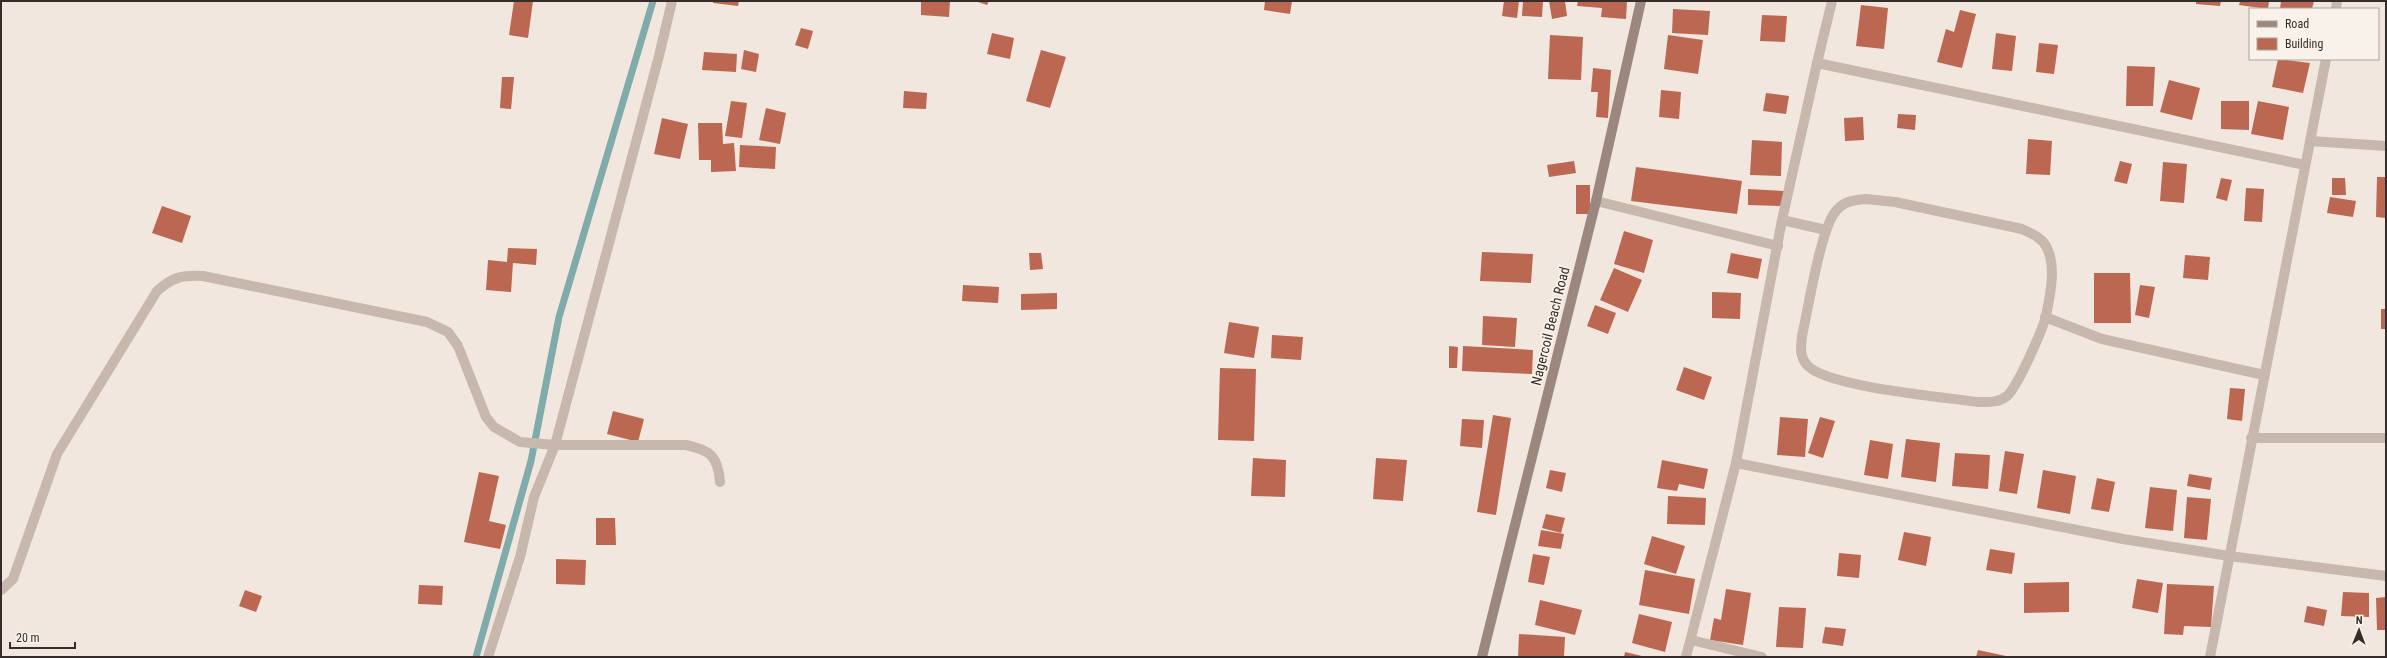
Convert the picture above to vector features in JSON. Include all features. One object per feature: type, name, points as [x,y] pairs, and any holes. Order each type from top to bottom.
[{"type":"main road","name":"Nagercoil Beach Road","points":[[1482,657],[1596,201],[1642,1]]},
{"type":"street","points":[[488,657],[520,557],[534,497],[657,64],[672,1]]},
{"type":"street","points":[[1686,657],[1736,463],[1782,220],[1832,1]]},
{"type":"street","points":[[2210,657],[2251,438],[2326,60]]},
{"type":"street","points":[[1817,63],[2305,166]]},
{"type":"street","points":[[2310,142],[2386,146]]},
{"type":"street","points":[[1866,198],[1895,202],[2022,229],[2040,238],[2047,247],[2052,268],[2045,317],[2019,378],[2007,395],[1996,402],[1978,402],[1840,382],[1816,373],[1806,364],[1801,353],[1802,336],[1826,230],[1835,211],[1848,201],[1866,198]]},
{"type":"street","points":[[1596,201],[1778,246]]},
{"type":"street","points":[[1782,220],[1826,230]]},
{"type":"street","points":[[1,590],[13,579],[57,454],[157,291],[171,279],[187,275],[203,276],[427,322],[448,332],[458,346],[486,417],[494,427],[520,442],[550,445],[686,445],[703,448],[712,455],[718,468],[720,482]]},
{"type":"street","points":[[2045,317],[2102,339],[2264,375]]},
{"type":"street","points":[[2251,438],[2386,438]]},
{"type":"street","points":[[1736,463],[2123,539],[2229,556],[2386,576]]},
{"type":"street","points":[[1691,640],[1762,657]]},
{"type":"building","points":[[514,1],[533,1],[528,38],[509,35]]},
{"type":"building","points":[[713,1],[739,1],[738,6],[713,3]]},
{"type":"building","points":[[921,1],[950,1],[949,17],[921,15]]},
{"type":"building","points":[[975,1],[989,1],[987,5]]},
{"type":"building","points":[[1265,1],[1292,1],[1290,14],[1264,10]]},
{"type":"building","points":[[1504,1],[1519,1],[1517,18],[1502,16]]},
{"type":"building","points":[[1523,1],[1543,1],[1542,17],[1522,16]]},
{"type":"building","points":[[1549,1],[1565,1],[1567,16],[1552,19]]},
{"type":"building","points":[[1578,1],[1627,1],[1626,19],[1601,17],[1602,8],[1577,6]]},
{"type":"building","points":[[2196,1],[2221,1],[2220,6],[2196,4]]},
{"type":"building","points":[[2240,1],[2269,1],[2268,8],[2239,5]]},
{"type":"building","points":[[2281,1],[2314,1],[2312,8],[2280,8]]},
{"type":"building","points":[[1861,5],[1888,8],[1884,49],[1856,46]]},
{"type":"building","points":[[1673,9],[1710,11],[1708,35],[1672,33]]},
{"type":"building","points":[[1960,10],[1976,14],[1962,68],[1937,62],[1946,29],[1954,32]]},
{"type":"building","points":[[1762,15],[1787,16],[1785,42],[1760,41]]},
{"type":"building","points":[[801,28],[813,31],[808,49],[795,45]]},
{"type":"building","points":[[992,33],[1014,38],[1010,59],[987,54]]},
{"type":"building","points":[[1996,33],[2016,36],[2012,71],[1992,69]]},
{"type":"building","points":[[1550,35],[1583,37],[1581,80],[1548,79]]},
{"type":"building","points":[[1668,35],[1703,40],[1698,74],[1664,69]]},
{"type":"building","points":[[2039,43],[2058,45],[2054,74],[2036,72]]},
{"type":"building","points":[[744,50],[759,54],[756,72],[741,69]]},
{"type":"building","points":[[1041,50],[1066,57],[1050,108],[1026,101]]},
{"type":"building","points":[[704,52],[737,54],[736,72],[702,70]]},
{"type":"building","points":[[2278,60],[2310,63],[2303,93],[2272,87]]},
{"type":"building","points":[[2127,66],[2155,67],[2153,106],[2126,106]]},
{"type":"building","points":[[1593,68],[1611,70],[1608,118],[1596,117],[1598,92],[1591,92]]},
{"type":"building","points":[[502,77],[514,77],[511,109],[500,108]]},
{"type":"building","points":[[2169,80],[2200,88],[2192,120],[2160,112]]},
{"type":"building","points":[[1661,90],[1681,92],[1679,119],[1659,117]]},
{"type":"building","points":[[904,91],[927,93],[926,109],[903,108]]},
{"type":"building","points":[[1766,93],[1789,96],[1786,114],[1763,111]]},
{"type":"building","points":[[731,101],[747,103],[742,138],[725,136]]},
{"type":"building","points":[[2221,101],[2249,101],[2249,130],[2221,129]]},
{"type":"building","points":[[2258,101],[2289,107],[2283,140],[2251,134]]},
{"type":"building","points":[[766,108],[786,113],[780,144],[759,140]]},
{"type":"building","points":[[1898,114],[1916,115],[1915,130],[1897,128]]},
{"type":"building","points":[[1863,117],[1864,140],[1845,141],[1844,118]]},
{"type":"building","points":[[662,118],[688,124],[680,159],[654,154]]},
{"type":"building","points":[[698,123],[722,123],[723,144],[734,143],[736,171],[711,172],[711,160],[699,160]]},
{"type":"building","points":[[2028,139],[2052,141],[2050,175],[2026,174]]},
{"type":"building","points":[[1752,140],[1782,142],[1781,176],[1750,175]]},
{"type":"building","points":[[740,145],[776,147],[775,169],[739,167]]},
{"type":"building","points":[[1574,161],[1576,173],[1549,177],[1547,165]]},
{"type":"building","points":[[2120,161],[2132,164],[2127,184],[2114,181]]},
{"type":"building","points":[[2163,162],[2187,164],[2184,203],[2160,201]]},
{"type":"building","points":[[1636,167],[1742,181],[1737,214],[1631,201]]},
{"type":"building","points":[[2377,177],[2386,177],[2386,218],[2376,217]]},
{"type":"building","points":[[2221,178],[2232,180],[2227,201],[2216,198]]},
{"type":"building","points":[[2332,178],[2345,178],[2346,195],[2332,195]]},
{"type":"building","points":[[1576,185],[1590,185],[1590,214],[1576,214]]},
{"type":"building","points":[[2246,188],[2264,189],[2262,222],[2244,221]]},
{"type":"building","points":[[1748,189],[1784,191],[1783,206],[1748,205]]},
{"type":"building","points":[[2330,197],[2356,201],[2353,217],[2327,213]]},
{"type":"building","points":[[162,206],[191,216],[182,243],[152,233]]},
{"type":"building","points":[[1624,231],[1653,240],[1644,273],[1614,264]]},
{"type":"building","points":[[508,248],[537,249],[536,265],[513,263],[511,292],[486,290],[488,260],[507,262]]},
{"type":"building","points":[[1482,252],[1533,254],[1531,283],[1480,281]]},
{"type":"building","points":[[1029,253],[1041,253],[1043,269],[1030,270]]},
{"type":"building","points":[[1731,253],[1762,259],[1758,279],[1727,273]]},
{"type":"building","points":[[2185,255],[2210,257],[2208,280],[2183,278]]},
{"type":"building","points":[[1614,268],[1642,280],[1628,312],[1600,300]]},
{"type":"building","points":[[2094,273],[2130,273],[2131,323],[2094,323]]},
{"type":"building","points":[[963,285],[999,287],[998,303],[962,301]]},
{"type":"building","points":[[2140,285],[2155,287],[2149,318],[2135,315]]},
{"type":"building","points":[[1712,292],[1741,293],[1740,319],[1712,318]]},
{"type":"building","points":[[1057,293],[1057,309],[1021,310],[1021,294]]},
{"type":"building","points":[[1595,305],[1616,313],[1608,334],[1587,326]]},
{"type":"building","points":[[2381,309],[2386,309],[2386,329],[2381,329]]},
{"type":"building","points":[[1483,316],[1517,318],[1515,347],[1482,345]]},
{"type":"building","points":[[1229,322],[1259,327],[1254,358],[1224,353]]},
{"type":"building","points":[[1272,335],[1303,337],[1301,360],[1271,358]]},
{"type":"building","points":[[1449,346],[1458,347],[1457,368],[1449,368]]},
{"type":"building","points":[[1463,346],[1533,350],[1532,374],[1462,371]]},
{"type":"building","points":[[1684,367],[1712,377],[1704,400],[1676,390]]},
{"type":"building","points":[[1220,368],[1256,369],[1254,441],[1218,440]]},
{"type":"building","points":[[2230,388],[2245,389],[2242,421],[2227,419]]},
{"type":"building","points":[[613,411],[644,419],[638,442],[607,434]]},
{"type":"building","points":[[1493,415],[1511,418],[1496,515],[1477,512]]},
{"type":"building","points":[[1780,417],[1808,419],[1805,457],[1777,455]]},
{"type":"building","points":[[1820,417],[1835,421],[1823,458],[1808,453]]},
{"type":"building","points":[[1462,419],[1484,420],[1482,448],[1460,446]]},
{"type":"building","points":[[1906,439],[1940,443],[1936,482],[1901,477]]},
{"type":"building","points":[[1870,440],[1893,444],[1888,479],[1864,475]]},
{"type":"building","points":[[2005,451],[2024,454],[2017,494],[1999,491]]},
{"type":"building","points":[[1955,453],[1990,455],[1988,489],[1952,486]]},
{"type":"building","points":[[1253,458],[1286,460],[1285,497],[1251,496]]},
{"type":"building","points":[[1376,458],[1407,460],[1403,501],[1373,499]]},
{"type":"building","points":[[1662,460],[1708,469],[1704,489],[1679,484],[1677,491],[1657,488]]},
{"type":"building","points":[[1550,470],[1566,473],[1562,492],[1546,488]]},
{"type":"building","points":[[2043,470],[2076,476],[2070,514],[2037,508]]},
{"type":"building","points":[[479,472],[499,476],[489,521],[506,525],[500,549],[464,542]]},
{"type":"building","points":[[2189,474],[2212,478],[2210,490],[2187,486]]},
{"type":"building","points":[[2097,478],[2115,482],[2109,512],[2091,509]]},
{"type":"building","points":[[2150,487],[2177,490],[2173,531],[2145,528]]},
{"type":"building","points":[[1668,496],[1706,498],[1705,525],[1667,524]]},
{"type":"building","points":[[2187,497],[2211,499],[2207,540],[2184,538]]},
{"type":"building","points":[[1546,514],[1565,518],[1561,533],[1542,528]]},
{"type":"building","points":[[596,518],[615,518],[616,545],[596,545]]},
{"type":"building","points":[[1541,530],[1564,534],[1561,549],[1538,546]]},
{"type":"building","points":[[1904,532],[1931,537],[1926,566],[1898,560]]},
{"type":"building","points":[[1652,536],[1685,546],[1676,574],[1644,564]]},
{"type":"building","points":[[1990,549],[2015,553],[2012,574],[1986,570]]},
{"type":"building","points":[[1839,553],[1861,555],[1859,578],[1837,576]]},
{"type":"building","points":[[1533,554],[1550,557],[1544,585],[1528,582]]},
{"type":"building","points":[[556,559],[586,560],[585,585],[556,584]]},
{"type":"building","points":[[1645,570],[1695,579],[1689,614],[1639,605]]},
{"type":"building","points":[[2137,579],[2163,583],[2158,613],[2132,608]]},
{"type":"building","points":[[2069,582],[2069,612],[2024,613],[2024,583]]},
{"type":"building","points":[[2167,584],[2214,586],[2211,627],[2184,626],[2183,635],[2164,634]]},
{"type":"building","points":[[419,585],[443,586],[442,605],[418,604]]},
{"type":"building","points":[[1726,589],[1751,593],[1743,645],[1710,640],[1714,618],[1721,620]]},
{"type":"building","points":[[245,590],[262,596],[256,612],[239,606]]},
{"type":"building","points":[[2343,592],[2369,593],[2369,617],[2341,616]]},
{"type":"building","points":[[2386,597],[2386,630],[2377,630],[2376,598]]},
{"type":"building","points":[[1540,600],[1582,610],[1575,635],[1535,625]]},
{"type":"building","points":[[2307,606],[2327,610],[2324,626],[2304,622]]},
{"type":"building","points":[[1779,607],[1806,608],[1803,648],[1776,647]]},
{"type":"building","points":[[1639,614],[1672,622],[1665,652],[1632,643]]},
{"type":"building","points":[[1825,627],[1846,629],[1843,646],[1822,643]]},
{"type":"building","points":[[1519,634],[1565,637],[1564,657],[1518,657]]},
{"type":"building","points":[[1978,650],[2006,656],[2006,657],[1976,657]]},
{"type":"building","points":[[1625,652],[1642,656],[1642,657],[1624,657]]},
{"type":"waterway","points":[[476,657],[531,461],[559,317],[653,1]]}]
